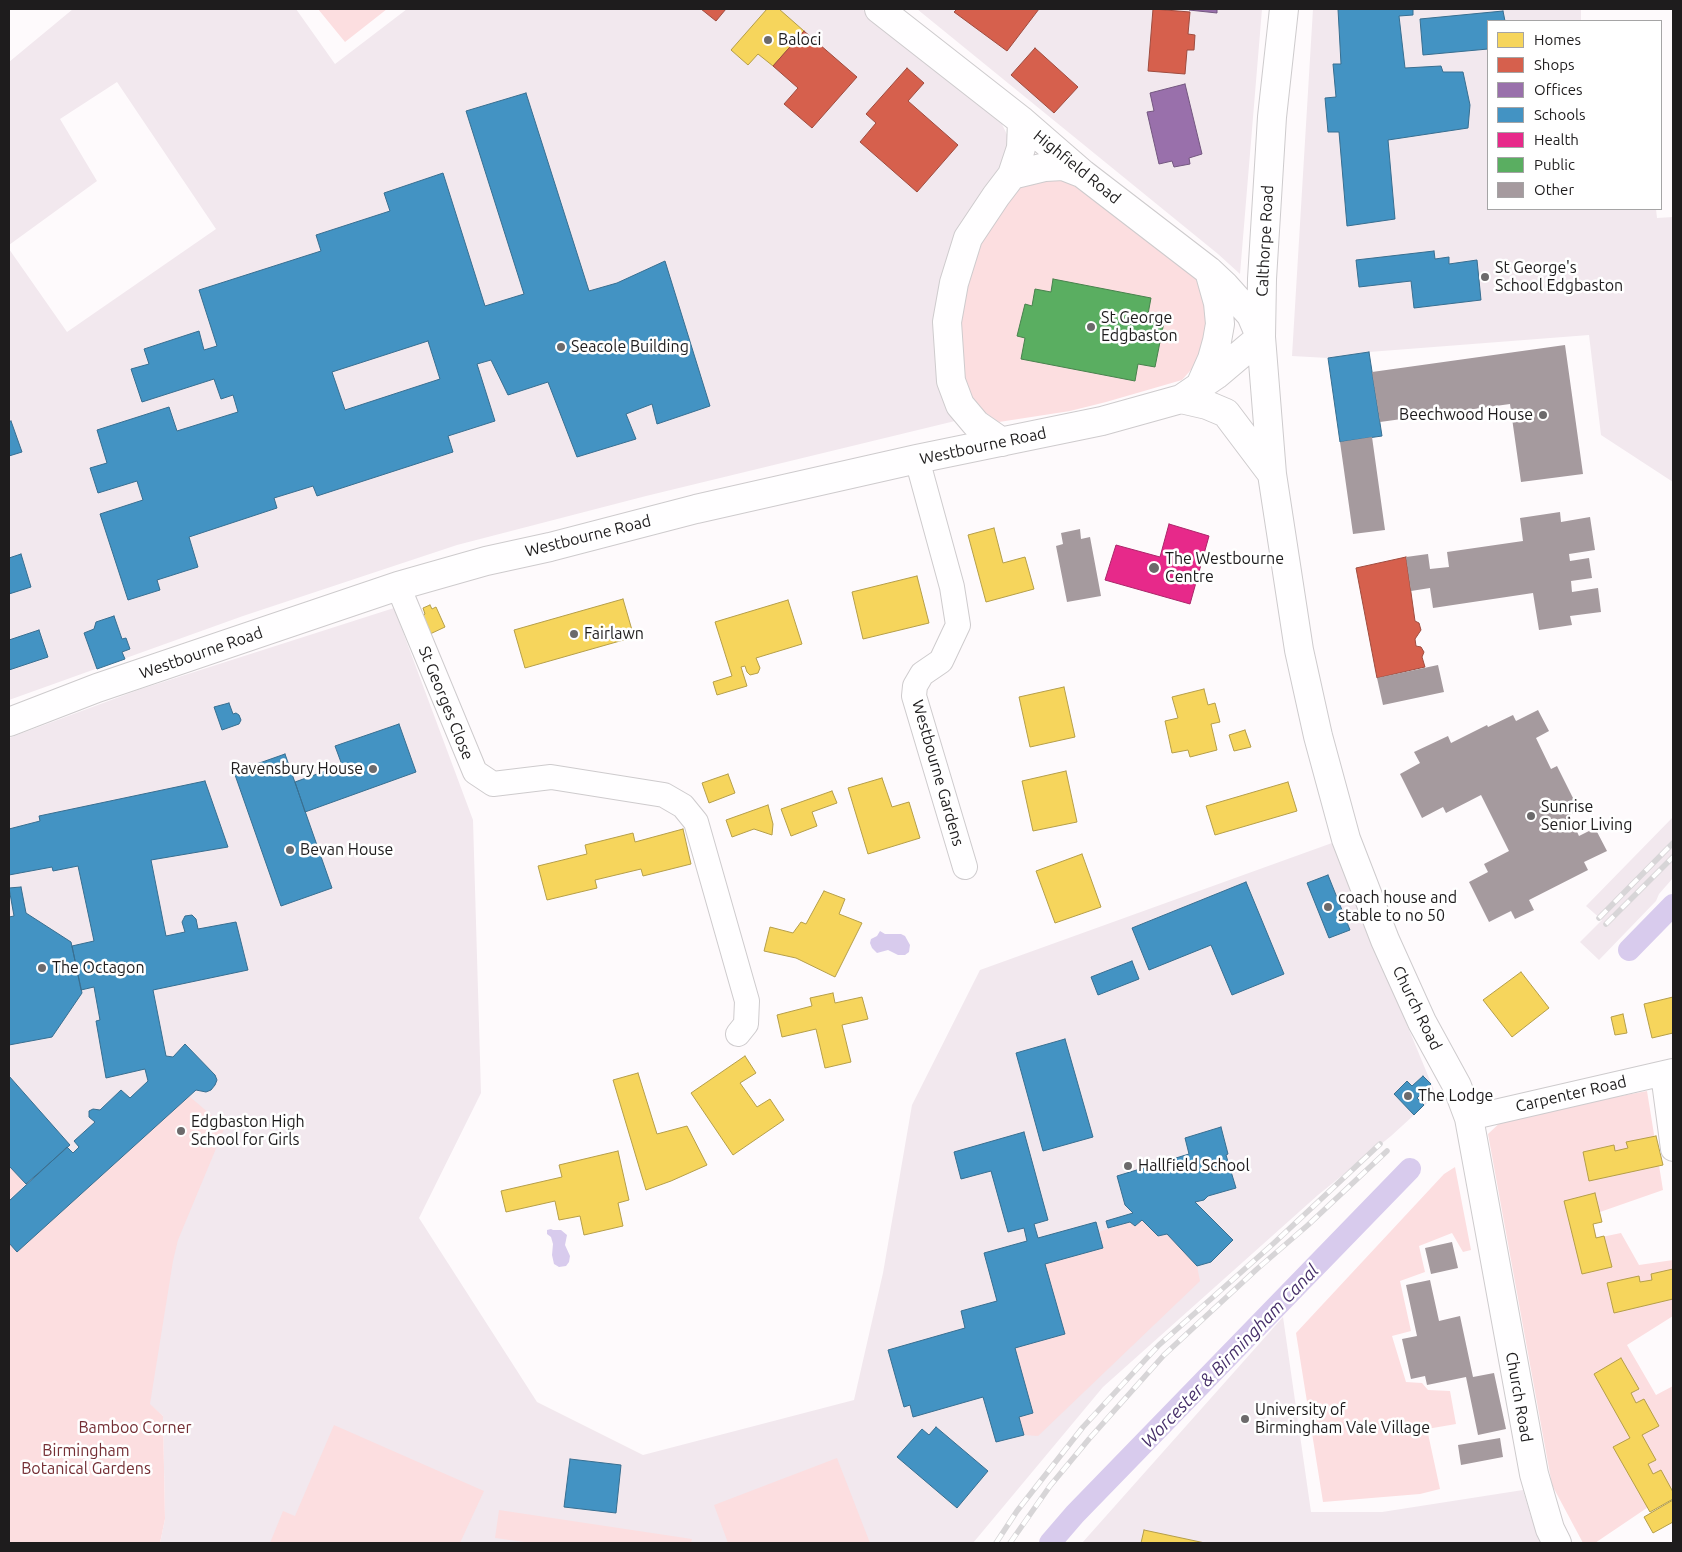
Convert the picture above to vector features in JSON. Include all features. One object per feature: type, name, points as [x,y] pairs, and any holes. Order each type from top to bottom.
[{"type":"main road","name":"Highfield Road","points":[[879,9],[1022,121],[1083,174],[1209,271],[1251,315],[1260,337]]},
{"type":"main road","name":"Calthorpe Road","points":[[1272,474],[1260,337],[1272,117],[1284,9]]},
{"type":"main road","points":[[1002,442],[976,424],[960,405],[951,381],[947,322],[954,283],[968,238],[1012,175],[1021,148],[1022,121]]},
{"type":"main road","points":[[1012,175],[1045,167],[1063,166],[1083,174]]},
{"type":"main road","points":[[1191,393],[1214,350],[1220,324],[1218,303],[1209,271]]},
{"type":"main road","points":[[1191,393],[1222,371],[1260,337]]},
{"type":"main road","points":[[1191,393],[1207,406],[1226,413],[1272,474]]},
{"type":"main road","name":"Westbourne Road","points":[[9,722],[97,688],[398,586],[486,561],[550,547],[696,509],[917,459],[1102,421],[1191,393]]},
{"type":"main road","name":"Church Road","points":[[1272,474],[1299,650],[1318,736],[1346,839],[1385,940],[1422,1022],[1457,1086],[1469,1118],[1534,1474],[1550,1529],[1557,1543]]},
{"type":"street","name":"Westbourne Gardens","points":[[917,459],[952,587],[958,625],[941,661],[922,674],[915,686],[914,696],[965,867]]},
{"type":"street","name":"St Georges Close","points":[[398,586],[475,772],[493,784],[551,778],[664,795],[683,806],[696,822],[727,962],[747,1001],[746,1024],[738,1034]]},
{"type":"street","name":"Carpenter Road","points":[[1469,1118],[1668,1073]]},
{"type":"street","points":[[1668,1073],[1673,1149]]},
{"type":"shaded area","points":[[73,9],[296,9],[335,64],[407,9],[862,9],[1002,124],[1015,152],[958,242],[939,384],[955,421],[646,496],[457,545],[243,616],[9,700],[9,249],[67,332],[216,229],[117,82],[60,119],[97,181],[9,245],[9,62]]},
{"type":"shaded area","points":[[917,9],[1262,9],[1240,274],[1218,254]]},
{"type":"shaded area","name":"St George's School Edgbaston","points":[[1313,9],[1581,9],[1581,20],[1487,20],[1487,210],[1656,210],[1657,218],[1673,217],[1673,482],[1601,435],[1589,335],[1369,352],[1328,358],[1292,356]]},
{"type":"shaded area","points":[[394,608],[473,820],[481,1093],[419,1218],[537,1402],[643,1455],[854,1400],[883,1273],[912,1105],[980,970],[1332,843],[1436,1095],[1391,1136],[1318,1195],[1103,1387],[973,1543],[160,1543],[165,1519],[163,1416],[98,1361],[9,1243],[9,1200],[26,1184],[9,1166],[9,738],[138,690]]},
{"type":"shaded area","points":[[1673,817],[1673,878],[1659,894],[1656,901],[1599,960],[1580,942],[1602,920],[1586,906]]},
{"type":"shaded area","points":[[880,931],[885,934],[901,934],[905,936],[910,945],[909,952],[905,955],[898,955],[888,950],[877,953],[870,943],[871,939],[877,936]]},
{"type":"shaded area","points":[[547,1230],[561,1230],[567,1235],[565,1245],[570,1256],[566,1266],[559,1267],[554,1264],[552,1255],[553,1244],[551,1237],[547,1234]]},
{"type":"shaded area","name":"University of Birmingham Vale Village","points":[[1283,1317],[1311,1512],[1382,1512],[1523,1490],[1532,1520],[1546,1543],[1082,1543]]},
{"type":"green space","points":[[318,9],[387,9],[345,42]]},
{"type":"green space","points":[[1063,173],[1195,277],[1208,297],[1207,332],[1198,362],[1182,380],[1070,411],[999,422],[983,411],[969,394],[960,362],[960,332],[967,288],[982,242],[1023,179]]},
{"type":"green space","points":[[1647,1091],[1663,1190],[1600,1212],[1593,1224],[1597,1238],[1621,1233],[1639,1265],[1673,1260],[1673,1316],[1627,1345],[1656,1395],[1673,1386],[1673,1492],[1595,1543],[1583,1543],[1552,1485],[1488,1134],[1505,1118]]},
{"type":"green space","points":[[189,1096],[225,1127],[178,1240],[150,1404],[163,1416],[165,1519],[160,1543],[9,1543],[9,1243],[17,1252]]},
{"type":"green space","points":[[9,1166],[26,1184],[9,1200]]},
{"type":"green space","points":[[1455,1167],[1471,1250],[1463,1252],[1452,1233],[1419,1246],[1425,1272],[1400,1281],[1411,1331],[1392,1336],[1406,1382],[1422,1383],[1428,1390],[1450,1391],[1456,1424],[1427,1429],[1440,1489],[1420,1494],[1323,1502],[1296,1333],[1444,1174]]},
{"type":"green space","points":[[1142,1220],[1158,1236],[1167,1234],[1187,1254],[1197,1266],[1200,1281],[1038,1436],[1024,1435],[1019,1417],[1033,1413],[1015,1348],[1065,1334],[1045,1264],[1098,1232],[1130,1222],[1135,1226]]},
{"type":"green space","points":[[334,1425],[484,1491],[460,1543],[270,1543],[283,1511],[295,1516]]},
{"type":"green space","points":[[837,1458],[870,1543],[728,1543],[714,1505]]},
{"type":"green space","points":[[499,1510],[692,1539],[691,1543],[532,1543],[495,1538]]},
{"type":"building: Homes","name":"Baloci","points":[[767,9],[779,9],[804,31],[773,66],[758,54],[748,65],[731,50]]},
{"type":"building: Homes","points":[[994,528],[1003,563],[1025,557],[1034,589],[986,602],[968,535]]},
{"type":"building: Homes","points":[[917,576],[929,623],[863,639],[852,592]]},
{"type":"building: Homes","name":"Fairlawn","points":[[623,599],[634,637],[525,668],[514,630]]},
{"type":"building: Homes","points":[[788,600],[802,644],[756,658],[760,668],[758,673],[750,675],[745,666],[741,667],[747,686],[717,695],[713,682],[732,676],[715,622]]},
{"type":"building: Homes","points":[[430,605],[432,609],[436,607],[445,627],[430,634],[422,616],[425,614],[423,608]]},
{"type":"building: Homes","points":[[1064,687],[1075,737],[1030,747],[1019,697]]},
{"type":"building: Homes","points":[[1204,689],[1208,705],[1215,703],[1220,722],[1211,724],[1217,750],[1190,757],[1188,750],[1172,753],[1165,721],[1178,718],[1172,697]]},
{"type":"building: Homes","points":[[1245,730],[1251,747],[1234,751],[1229,735]]},
{"type":"building: Homes","points":[[1066,771],[1077,822],[1033,831],[1022,781]]},
{"type":"building: Homes","points":[[728,774],[735,793],[709,803],[702,783]]},
{"type":"building: Homes","points":[[882,778],[892,807],[909,802],[920,838],[868,854],[848,788]]},
{"type":"building: Homes","points":[[1288,782],[1297,811],[1215,835],[1206,806]]},
{"type":"building: Homes","points":[[832,791],[837,803],[812,812],[817,826],[791,836],[781,809]]},
{"type":"building: Homes","points":[[768,805],[773,824],[772,835],[754,829],[732,837],[726,820]]},
{"type":"building: Homes","points":[[683,829],[691,864],[643,876],[641,869],[595,880],[597,888],[547,900],[538,866],[587,854],[585,845],[633,833],[635,842]]},
{"type":"building: Homes","points":[[1082,854],[1101,907],[1055,923],[1036,871]]},
{"type":"building: Homes","points":[[824,891],[845,899],[839,914],[862,923],[835,977],[796,958],[764,951],[770,927],[793,933],[801,922],[806,924]]},
{"type":"building: Homes","points":[[1521,972],[1549,1008],[1512,1037],[1483,1000]]},
{"type":"building: Homes","points":[[833,993],[835,1003],[862,997],[868,1019],[842,1025],[851,1062],[825,1068],[816,1029],[782,1037],[777,1015],[812,1006],[810,998]]},
{"type":"building: Homes","points":[[1673,997],[1673,1033],[1652,1038],[1644,1004]]},
{"type":"building: Homes","points":[[1623,1014],[1627,1033],[1615,1035],[1611,1017]]},
{"type":"building: Homes","points":[[745,1056],[756,1073],[740,1083],[757,1107],[770,1099],[784,1120],[733,1155],[691,1093]]},
{"type":"building: Homes","points":[[638,1073],[657,1134],[687,1126],[707,1165],[646,1190],[613,1080]]},
{"type":"building: Homes","points":[[1656,1136],[1663,1165],[1589,1181],[1583,1152],[1614,1145],[1615,1151],[1628,1148],[1626,1142]]},
{"type":"building: Homes","points":[[618,1151],[629,1200],[618,1203],[623,1226],[584,1235],[580,1216],[559,1220],[555,1201],[506,1212],[501,1191],[562,1177],[559,1165]]},
{"type":"building: Homes","points":[[1595,1193],[1602,1222],[1593,1224],[1596,1238],[1604,1236],[1612,1267],[1582,1274],[1564,1201]]},
{"type":"building: Homes","points":[[1673,1269],[1673,1299],[1614,1313],[1607,1283],[1639,1276],[1640,1282],[1652,1280],[1651,1274]]},
{"type":"building: Homes","points":[[1621,1358],[1639,1389],[1631,1393],[1636,1403],[1644,1399],[1659,1426],[1642,1435],[1656,1460],[1648,1464],[1653,1474],[1661,1470],[1673,1492],[1673,1499],[1650,1512],[1613,1447],[1630,1438],[1594,1374]]},
{"type":"building: Homes","points":[[1673,1500],[1673,1522],[1653,1533],[1644,1517]]},
{"type":"building: Homes","points":[[1144,1530],[1205,1543],[1141,1543]]},
{"type":"building: Shops","points":[[701,9],[726,9],[716,21]]},
{"type":"building: Shops","points":[[957,9],[1039,9],[1007,51],[954,12]]},
{"type":"building: Shops","points":[[1153,9],[1190,12],[1188,34],[1195,35],[1194,50],[1187,50],[1185,74],[1148,71]]},
{"type":"building: Shops","points":[[804,31],[857,77],[812,128],[784,104],[798,88],[773,66]]},
{"type":"building: Shops","points":[[1035,48],[1078,87],[1054,113],[1011,75]]},
{"type":"building: Shops","points":[[907,68],[924,83],[908,101],[958,145],[917,192],[860,142],[876,123],[866,114]]},
{"type":"building: Shops","points":[[1406,557],[1415,621],[1419,623],[1421,630],[1415,639],[1416,646],[1421,647],[1424,652],[1422,657],[1425,667],[1377,678],[1356,568]]},
{"type":"building: Offices","points":[[1217,9],[1217,13],[1189,10]]},
{"type":"building: Offices","points":[[1185,84],[1202,154],[1189,158],[1190,164],[1174,167],[1172,161],[1159,164],[1147,112],[1154,111],[1150,93]]},
{"type":"building: Schools","points":[[1338,9],[1413,9],[1413,15],[1399,16],[1405,68],[1441,66],[1443,72],[1463,72],[1470,105],[1468,128],[1388,140],[1395,219],[1347,226],[1339,132],[1328,132],[1325,98],[1336,97],[1333,64],[1341,64]]},
{"type":"building: Schools","points":[[1503,11],[1505,20],[1487,20],[1487,49],[1423,55],[1420,19]]},
{"type":"building: Schools","name":"Seacole Building","points":[[526,93],[589,291],[617,283],[665,261],[710,406],[657,424],[652,404],[626,414],[636,439],[577,457],[548,382],[508,395],[491,360],[477,364],[495,421],[448,436],[453,452],[317,496],[313,486],[274,498],[277,508],[189,537],[198,567],[157,580],[160,590],[128,600],[100,514],[143,500],[137,481],[98,493],[90,468],[107,463],[97,430],[169,407],[177,431],[238,412],[233,395],[221,399],[214,379],[142,402],[131,369],[149,364],[144,349],[199,331],[204,350],[217,346],[199,290],[321,251],[316,235],[390,211],[384,193],[443,173],[485,306],[524,294],[466,111]],"holes":[[[428,341],[440,379],[345,410],[332,372]]]},
{"type":"building: Schools","points":[[1434,251],[1435,259],[1449,257],[1449,264],[1477,260],[1481,300],[1414,308],[1411,281],[1359,287],[1356,260]]},
{"type":"building: Schools","name":"Beechwood House","points":[[1369,352],[1382,436],[1340,442],[1328,358]]},
{"type":"building: Schools","points":[[11,421],[22,452],[9,456],[9,422]]},
{"type":"building: Schools","points":[[21,554],[31,587],[9,594],[9,558]]},
{"type":"building: Schools","points":[[114,616],[122,639],[126,638],[130,649],[122,652],[125,659],[97,669],[84,633],[94,629],[96,622]]},
{"type":"building: Schools","points":[[39,630],[48,657],[9,670],[9,640]]},
{"type":"building: Schools","points":[[229,703],[233,714],[239,715],[241,720],[239,724],[222,730],[214,707]]},
{"type":"building: Schools","name":"Ravensbury House","points":[[399,724],[416,772],[305,812],[295,782],[342,765],[335,746]]},
{"type":"building: Schools","name":"Bevan House","points":[[285,754],[332,888],[281,906],[234,772]]},
{"type":"building: Schools","points":[[205,781],[228,847],[151,860],[166,936],[185,932],[182,922],[185,916],[192,915],[196,919],[198,929],[236,922],[248,970],[153,990],[166,1056],[173,1057],[185,1044],[215,1075],[217,1080],[211,1090],[206,1092],[196,1090],[17,1252],[9,1243],[9,1201],[67,1147],[73,1153],[79,1147],[74,1141],[95,1122],[89,1117],[89,1111],[93,1109],[100,1110],[121,1090],[130,1098],[148,1081],[145,1069],[106,1078],[96,1021],[100,1020],[94,987],[81,990],[72,946],[94,941],[78,866],[53,871],[52,867],[9,875],[9,829],[40,821],[39,816]]},
{"type":"building: Schools","name":"coach house and stable to no 50","points":[[1328,875],[1350,930],[1329,938],[1307,883]]},
{"type":"building: Schools","points":[[1246,882],[1284,974],[1232,995],[1211,945],[1149,970],[1132,928]]},
{"type":"building: Schools","name":"The Octagon","points":[[21,887],[26,913],[71,942],[82,993],[52,1037],[9,1045],[9,917],[14,916],[9,888]]},
{"type":"building: Schools","points":[[1132,961],[1139,979],[1098,995],[1091,977]]},
{"type":"building: Schools","points":[[1065,1039],[1093,1137],[1043,1151],[1016,1053]]},
{"type":"building: Schools","points":[[9,1076],[70,1145],[26,1184],[9,1166]]},
{"type":"building: Schools","name":"The Lodge","points":[[1423,1076],[1431,1084],[1417,1098],[1424,1105],[1414,1115],[1394,1094],[1407,1081],[1412,1086]]},
{"type":"building: Schools","points":[[1221,1127],[1228,1154],[1226,1155],[1236,1188],[1195,1202],[1233,1240],[1211,1262],[1197,1266],[1167,1234],[1158,1236],[1142,1220],[1135,1226],[1130,1222],[1108,1228],[1106,1221],[1133,1213],[1125,1205],[1117,1176],[1189,1154],[1185,1138]]},
{"type":"building: Schools","points":[[1024,1132],[1048,1220],[1034,1224],[1038,1238],[1096,1222],[1103,1248],[1045,1264],[1065,1334],[1015,1348],[1033,1413],[1019,1417],[1024,1435],[996,1442],[983,1397],[913,1417],[910,1405],[904,1407],[888,1350],[965,1328],[961,1311],[997,1301],[984,1253],[1027,1241],[1024,1228],[1008,1232],[991,1171],[961,1179],[954,1152]]},
{"type":"building: Schools","points":[[936,1427],[988,1471],[957,1508],[897,1457],[922,1429],[929,1435]]},
{"type":"building: Schools","points":[[570,1459],[621,1465],[616,1513],[564,1507]]},
{"type":"building: Health","name":"The Westbourne Centre","points":[[1169,524],[1209,536],[1190,604],[1105,580],[1116,545],[1160,557]]},
{"type":"building: Public","name":"St George Edgbaston","points":[[1053,279],[1151,298],[1148,314],[1165,317],[1155,367],[1138,364],[1135,381],[1021,359],[1025,338],[1017,336],[1025,304],[1032,306],[1035,289],[1051,292]]},
{"type":"building: Other","name":"Beechwood House","points":[[1565,345],[1583,474],[1521,482],[1510,404],[1380,422],[1372,372]]},
{"type":"building: Other","name":"Beechwood House","points":[[1372,437],[1385,530],[1353,534],[1340,442]]},
{"type":"building: Other","points":[[1560,512],[1561,522],[1590,517],[1595,550],[1569,554],[1570,561],[1589,558],[1592,578],[1571,581],[1572,592],[1598,588],[1601,612],[1570,616],[1572,625],[1539,630],[1533,593],[1433,608],[1430,588],[1411,591],[1406,557],[1428,554],[1430,569],[1449,567],[1447,552],[1523,541],[1520,518]]},
{"type":"building: Other","points":[[1080,529],[1081,539],[1090,537],[1101,596],[1067,602],[1056,546],[1063,544],[1061,533]]},
{"type":"building: Other","points":[[1438,665],[1444,692],[1383,705],[1377,678]]},
{"type":"building: Other","name":"Sunrise Senior Living","points":[[1538,710],[1549,731],[1536,738],[1551,769],[1557,766],[1579,810],[1569,815],[1579,836],[1595,828],[1607,851],[1584,862],[1588,870],[1529,900],[1534,910],[1515,919],[1511,911],[1489,922],[1469,882],[1488,872],[1484,864],[1509,851],[1481,795],[1446,813],[1443,807],[1422,818],[1400,774],[1420,763],[1414,752],[1448,736],[1451,743],[1487,725],[1488,727],[1513,715],[1516,721]]},
{"type":"building: Other","points":[[1452,1242],[1458,1268],[1431,1274],[1425,1248]]},
{"type":"building: Other","points":[[1430,1280],[1439,1321],[1460,1316],[1473,1377],[1494,1373],[1506,1429],[1478,1435],[1466,1377],[1427,1385],[1425,1376],[1411,1379],[1402,1339],[1417,1336],[1406,1285]]},
{"type":"building: Other","points":[[1500,1438],[1503,1457],[1461,1465],[1458,1445]]},
{"type":"waterway","name":"Worcester & Birmingham Canal","points":[[1629,950],[1673,905]]},
{"type":"waterway","name":"Worcester & Birmingham Canal","points":[[1050,1543],[1075,1514],[1410,1169]]},
{"type":"railway","points":[[1599,918],[1673,843]]},
{"type":"railway","points":[[1606,924],[1673,857]]},
{"type":"railway","points":[[996,1543],[1017,1511],[1083,1427],[1159,1345],[1274,1243],[1380,1144]]},
{"type":"railway","points":[[1010,1543],[1050,1486],[1164,1355],[1387,1151]]},
{"type":"place","name":"Baloci","points":[[768,40]]},
{"type":"place","name":"St George's School Edgbaston","points":[[1485,277]]},
{"type":"place","name":"St George Edgbaston","points":[[1091,327]]},
{"type":"place","name":"Seacole Building","points":[[561,347]]},
{"type":"place","name":"Beechwood House","points":[[1543,415]]},
{"type":"place","name":"The Westbourne Centre","points":[[1154,568]]},
{"type":"place","name":"Fairlawn","points":[[574,634]]},
{"type":"place","name":"Ravensbury House","points":[[373,769]]},
{"type":"place","name":"Sunrise Senior Living","points":[[1531,816]]},
{"type":"place","name":"Bevan House","points":[[290,850]]},
{"type":"place","name":"coach house and stable to no 50","points":[[1328,907]]},
{"type":"place","name":"The Octagon","points":[[42,968]]},
{"type":"place","name":"The Lodge","points":[[1408,1096]]},
{"type":"place","name":"Edgbaston High School for Girls","points":[[181,1131]]},
{"type":"place","name":"Hallfield School","points":[[1128,1166]]},
{"type":"place","name":"University of Birmingham Vale Village","points":[[1245,1419]]},
{"type":"park label","name":"Bamboo Corner","points":[[135,1428]]},
{"type":"park label","name":"Birmingham Botanical Gardens","points":[[86,1460]]}]
